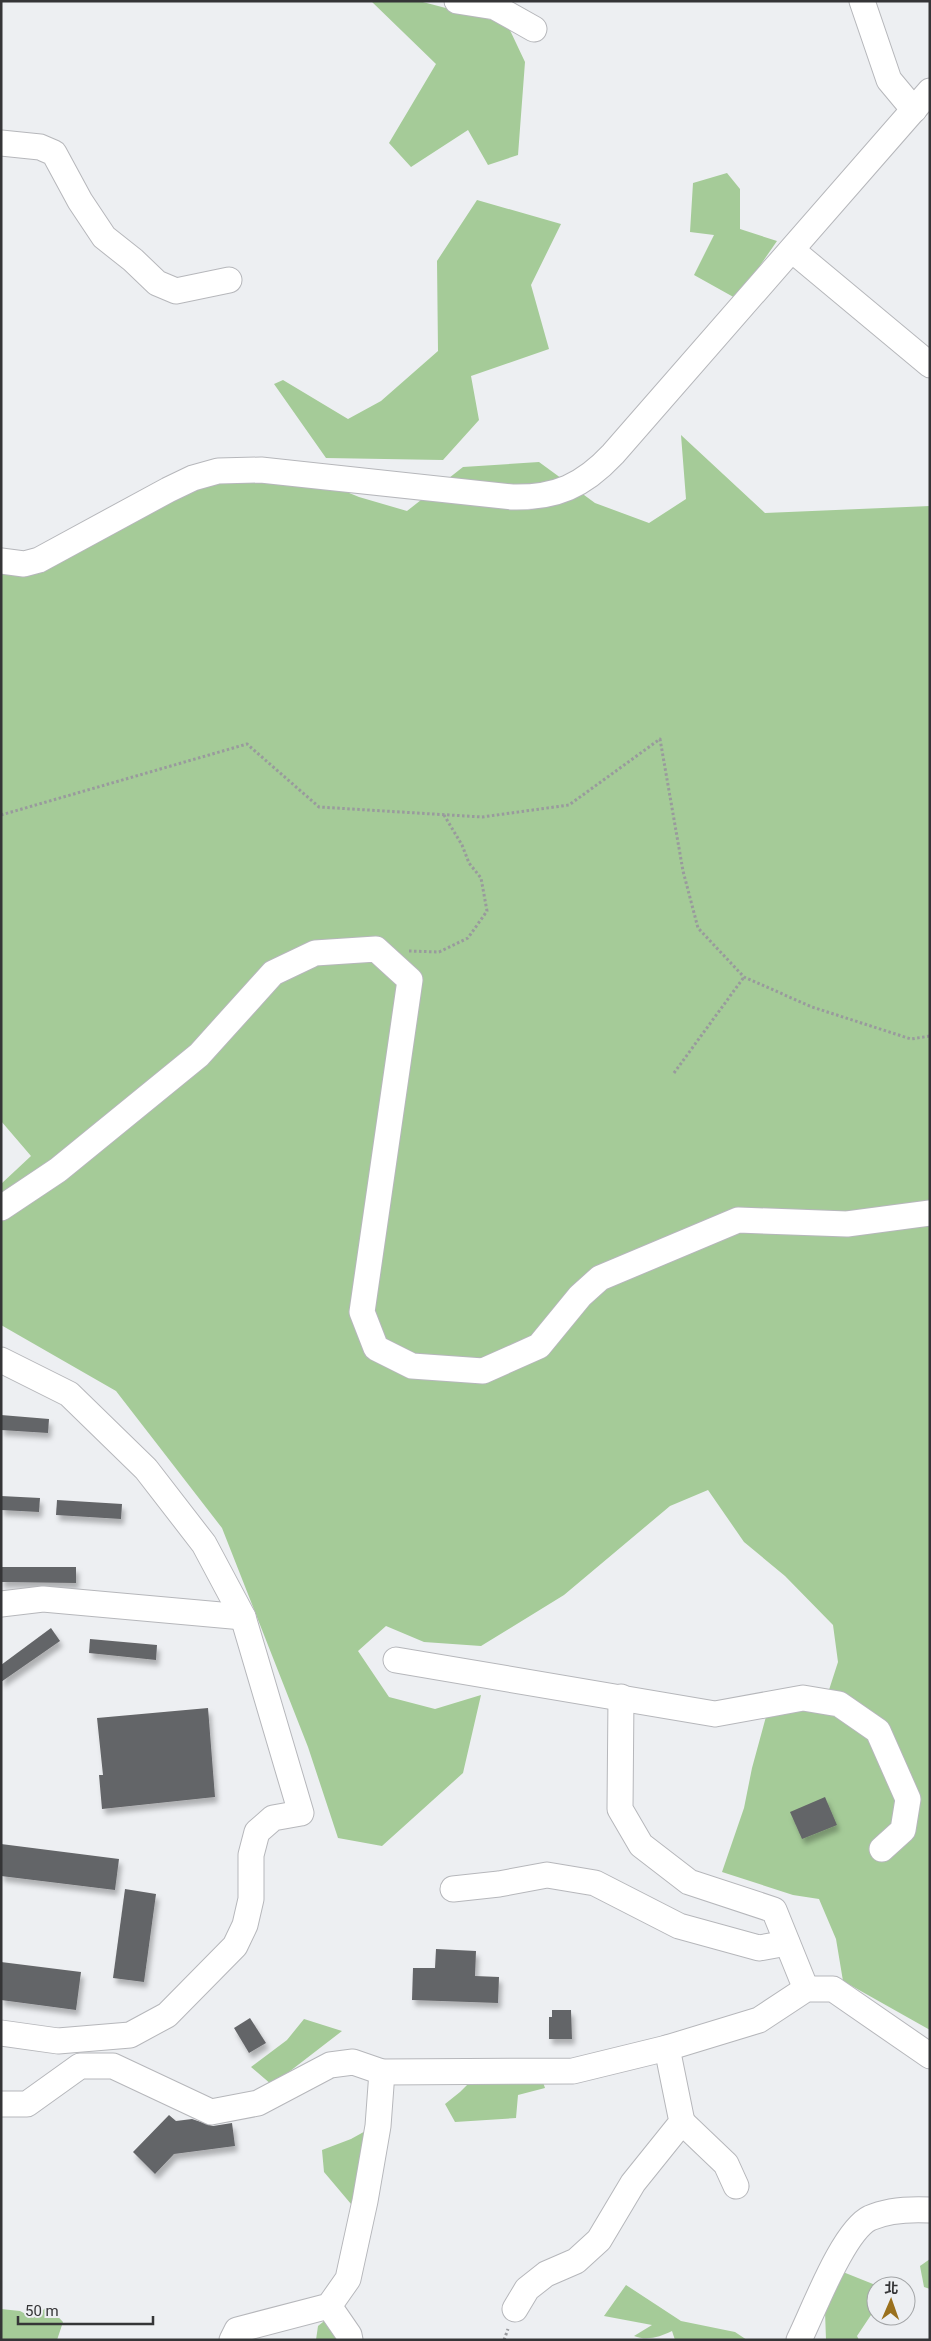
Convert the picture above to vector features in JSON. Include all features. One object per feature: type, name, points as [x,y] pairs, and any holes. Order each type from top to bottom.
[{"type":"street","points":[[457,1],[495,8],[534,29]]},
{"type":"street","points":[[862,1],[890,80],[914,110]]},
{"type":"street","points":[[1,561],[24,564],[39,560],[182,483],[205,474],[225,470],[261,470],[512,497],[540,496],[560,492],[589,477],[606,462],[930,91]]},
{"type":"street","points":[[1,143],[40,147],[54,153],[80,201],[104,237],[134,260],[157,283],[176,291],[229,280]]},
{"type":"street","points":[[792,250],[930,365]]},
{"type":"street","points":[[1,1208],[58,1170],[199,1055],[272,973],[315,953],[376,949],[410,980],[362,1312],[376,1348],[412,1366],[483,1371],[515,1357],[539,1346],[580,1296],[600,1278],[738,1220],[847,1224],[930,1213]]},
{"type":"street","points":[[1,1360],[69,1394],[146,1469],[204,1544],[243,1618],[302,1813],[272,1818],[257,1832],[251,1855],[251,1900],[245,1925],[236,1946],[167,2015],[130,2035],[58,2041],[1,2033]]},
{"type":"street","points":[[1,1604],[43,1599],[243,1618]]},
{"type":"street","points":[[396,1660],[715,1714],[803,1698],[840,1704],[878,1731],[908,1799],[903,1830],[882,1849]]},
{"type":"street","points":[[621,1697],[620,1810],[641,1845],[689,1882],[774,1910],[806,1989]]},
{"type":"street","points":[[453,1889],[499,1884],[547,1875],[595,1883],[679,1926],[759,1948],[787,1943]]},
{"type":"street","points":[[1,2104],[27,2104],[80,2066],[113,2066],[211,2112],[258,2102],[330,2066],[353,2062],[382,2072],[573,2071],[667,2048],[759,2020],[806,1989],[833,1989],[930,2056]]},
{"type":"street","points":[[667,2048],[682,2122],[726,2164],[736,2186]]},
{"type":"street","points":[[232,2340],[237,2330],[329,2306],[348,2279],[365,2201],[378,2126],[382,2072]]},
{"type":"street","points":[[515,2309],[527,2289],[546,2274],[576,2261],[599,2240],[633,2183],[682,2122]]},
{"type":"street","points":[[800,2340],[846,2242],[868,2219],[905,2209],[930,2210]]},
{"type":"street","points":[[329,2306],[349,2335],[350,2340]]},
{"type":"path","points":[[1,815],[247,744],[319,807],[482,817],[570,805],[660,739],[683,870],[698,928],[744,977],[812,1007],[911,1039],[930,1036]]},
{"type":"path","points":[[376,949],[439,952],[468,938],[487,911],[481,878],[469,863],[462,845],[444,814]]},
{"type":"path","points":[[674,1073],[744,977]]},
{"type":"green space","points":[[371,1],[419,1],[507,24],[525,62],[518,155],[488,165],[468,130],[411,167],[389,143],[436,64]]},
{"type":"green space","points":[[727,173],[740,189],[740,229],[777,241],[737,299],[694,275],[714,235],[690,232],[693,183]]},
{"type":"green space","points":[[477,200],[561,224],[531,285],[549,349],[471,376],[479,420],[443,460],[326,458],[274,384],[283,380],[348,419],[381,401],[438,351],[437,261]]},
{"type":"green space","points":[[681,435],[765,513],[930,506],[930,2030],[843,1981],[836,1939],[819,1899],[793,1895],[722,1872],[744,1808],[752,1768],[767,1713],[828,1693],[838,1662],[833,1625],[785,1576],[744,1542],[708,1490],[670,1506],[564,1595],[481,1646],[424,1642],[386,1626],[358,1651],[389,1697],[435,1709],[481,1695],[463,1773],[382,1846],[338,1838],[308,1747],[222,1528],[116,1391],[1,1325],[1,1184],[31,1156],[1,1121],[1,558],[36,567],[170,499],[239,475],[315,479],[359,497],[407,511],[463,467],[539,462],[595,503],[649,523],[686,499]]},
{"type":"green space","points":[[304,2019],[342,2031],[272,2085],[251,2067],[287,2040]]},
{"type":"green space","points":[[537,2065],[545,2088],[518,2095],[516,2118],[455,2122],[445,2104],[471,2081]]},
{"type":"green space","points":[[369,2129],[381,2145],[351,2204],[324,2172],[322,2150],[351,2139]]},
{"type":"green space","points":[[930,2259],[930,2289],[924,2287],[920,2266]]},
{"type":"green space","points":[[843,2272],[866,2281],[866,2322],[857,2336],[859,2340],[826,2340],[825,2311]]},
{"type":"green space","points":[[626,2285],[681,2321],[735,2332],[747,2340],[675,2340],[672,2331],[653,2338],[634,2336],[652,2325],[604,2316]]},
{"type":"green space","points":[[48,2306],[63,2322],[57,2340],[1,2340],[1,2309],[20,2311],[33,2318]]},
{"type":"green space","points":[[328,2318],[338,2340],[316,2340],[318,2326]]},
{"type":"building","points":[[1,1415],[49,1419],[48,1433],[1,1430]]},
{"type":"building","points":[[1,1496],[40,1498],[39,1512],[1,1510]]},
{"type":"building","points":[[57,1500],[122,1504],[121,1519],[56,1515]]},
{"type":"building","points":[[1,1567],[76,1567],[76,1583],[1,1582]]},
{"type":"building","points":[[51,1628],[60,1641],[1,1682],[1,1665]]},
{"type":"building","points":[[90,1639],[157,1645],[156,1660],[89,1653]]},
{"type":"building","points":[[208,1708],[215,1797],[102,1809],[99,1775],[103,1775],[97,1718]]},
{"type":"building","points":[[825,1797],[837,1825],[802,1839],[790,1812]]},
{"type":"building","points":[[1,1844],[119,1859],[115,1890],[1,1876]]},
{"type":"building","points":[[125,1889],[156,1894],[144,1982],[113,1978]]},
{"type":"building","points":[[436,1949],[476,1951],[475,1976],[499,1977],[498,2003],[412,2000],[413,1968],[435,1968]]},
{"type":"building","points":[[1,1962],[81,1972],[76,2010],[1,2000]]},
{"type":"building","points":[[552,2010],[571,2010],[572,2039],[549,2039],[549,2017],[552,2017]]},
{"type":"building","points":[[250,2018],[266,2043],[249,2053],[234,2028]]},
{"type":"building","points":[[169,2115],[176,2121],[192,2119],[213,2126],[232,2123],[235,2146],[174,2154],[155,2174],[133,2152]]}]
